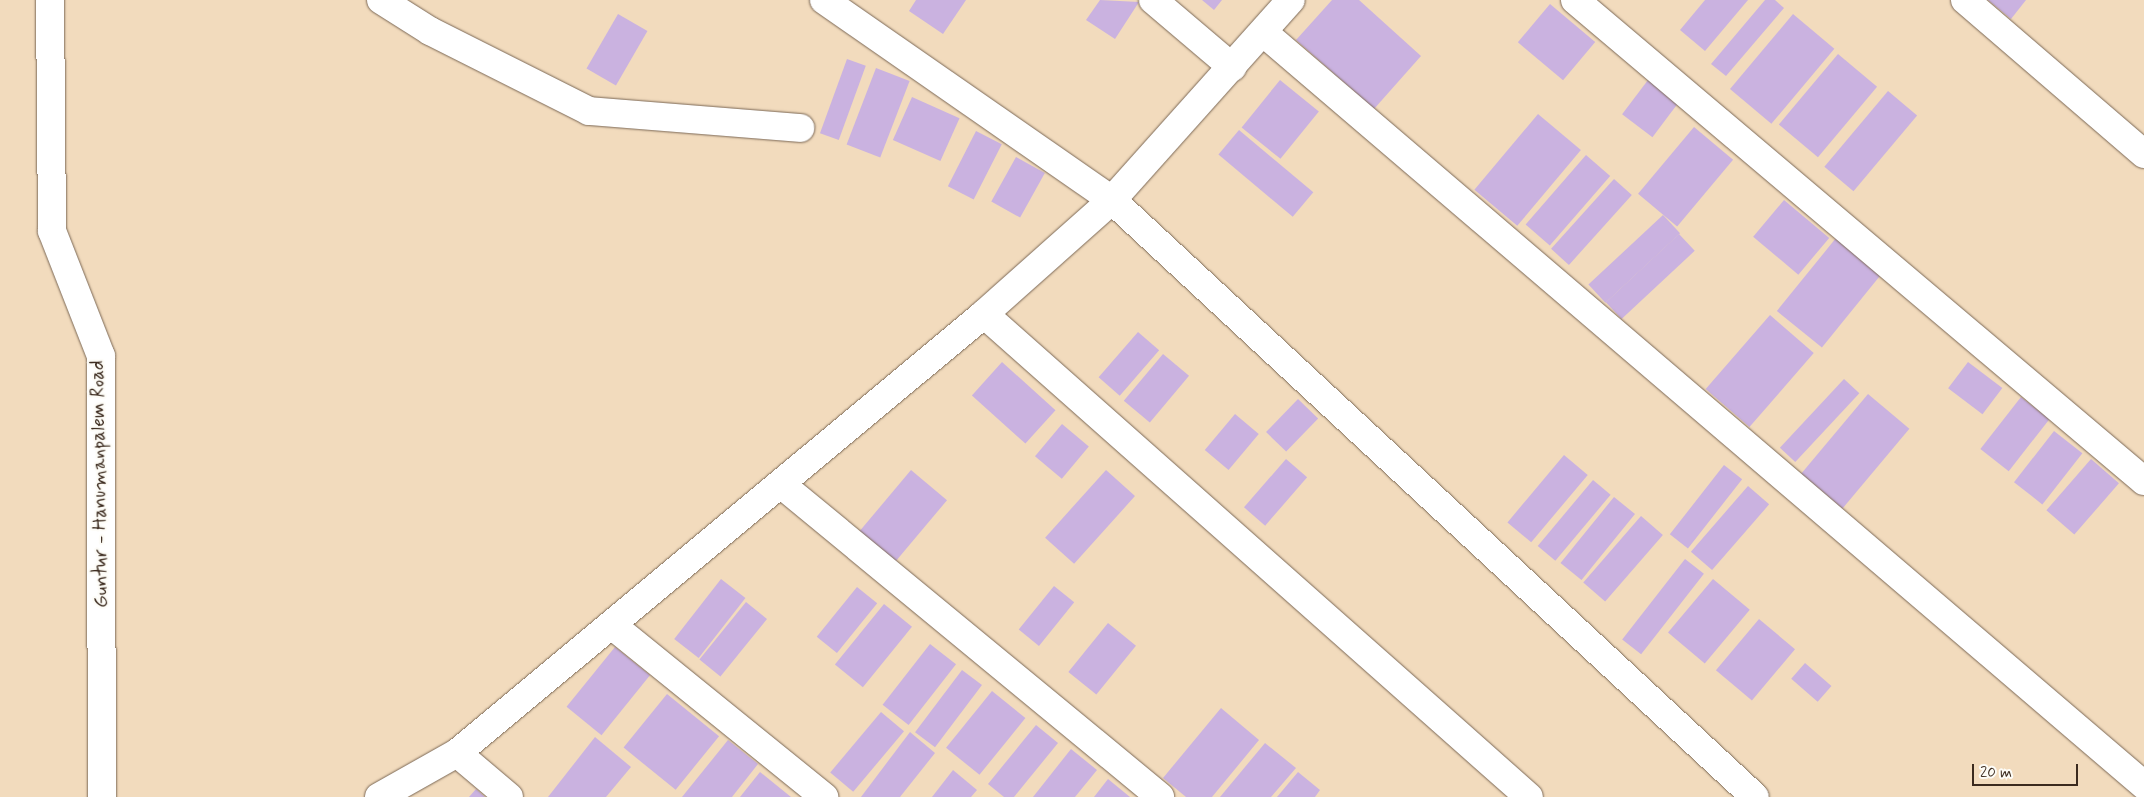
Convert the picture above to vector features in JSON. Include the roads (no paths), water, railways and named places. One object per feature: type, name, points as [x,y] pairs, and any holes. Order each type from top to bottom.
[{"type":"street","name":"Guntur - Hanumanpalem Road","points":[[50,0],[52,231],[100,356],[102,797]]},
{"type":"street","points":[[381,0],[430,31],[588,111],[800,128]]},
{"type":"street","points":[[824,0],[1112,200],[1755,797]]},
{"type":"street","points":[[1153,0],[1232,67]]},
{"type":"street","points":[[379,797],[457,753],[613,626],[984,314],[1112,200],[1264,33],[1291,0]]},
{"type":"street","points":[[1574,0],[2144,481]]},
{"type":"street","points":[[1965,0],[2144,154]]},
{"type":"street","points":[[1264,33],[2140,786]]},
{"type":"street","points":[[984,314],[1529,797]]},
{"type":"street","points":[[782,485],[1160,797]]},
{"type":"street","points":[[613,626],[824,797]]},
{"type":"street","points":[[457,753],[509,797]]}]
